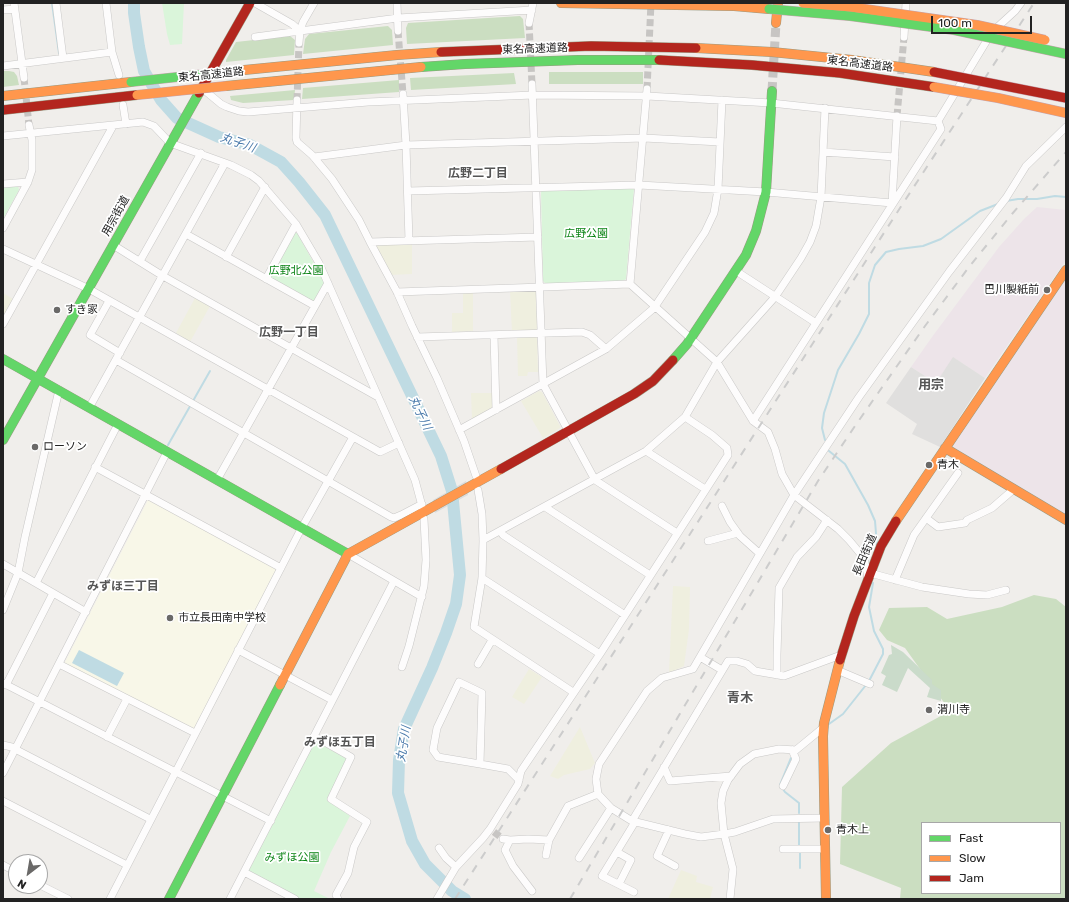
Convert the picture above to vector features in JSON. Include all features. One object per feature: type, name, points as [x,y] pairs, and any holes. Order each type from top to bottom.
[{"type":"main road","name":"用宗街道","points":[[3,440],[250,3]]},
{"type":"main road","points":[[561,3],[734,6],[850,16],[954,30],[1066,54]]},
{"type":"main road","points":[[776,24],[778,3]]},
{"type":"main road","points":[[803,3],[851,7],[977,25],[1066,45]]},
{"type":"main road","name":"東名高速道路","points":[[3,96],[397,55],[471,50],[591,46],[709,48],[772,52],[852,60],[934,72],[1066,98]]},
{"type":"main road","name":"東名高速道路","points":[[3,110],[398,69],[465,64],[578,60],[647,60],[752,65],[840,73],[998,98],[1066,113]]},
{"type":"main road","points":[[169,899],[348,554],[634,394],[653,380],[675,358],[690,339],[746,255],[763,208],[766,192],[772,91]]},
{"type":"main road","name":"長田街道","points":[[826,899],[824,727],[841,655],[869,575],[889,531],[1066,270]]},
{"type":"main road","points":[[3,359],[348,554]]},
{"type":"main road","points":[[945,448],[1066,520]]},
{"type":"street","points":[[58,3],[63,58]]},
{"type":"street","points":[[106,3],[112,52],[119,75]]},
{"type":"street","points":[[255,3],[292,24],[300,31]]},
{"type":"street","points":[[299,43],[300,31],[303,22],[314,3]]},
{"type":"street","points":[[397,3],[398,32]]},
{"type":"street","points":[[904,37],[906,3]]},
{"type":"street","points":[[938,121],[992,32],[1015,11],[1021,3]]},
{"type":"street","points":[[3,10],[15,6],[24,78]]},
{"type":"street","points":[[255,37],[398,18],[533,7],[529,23]]},
{"type":"street","points":[[3,66],[112,52]]},
{"type":"street","points":[[532,84],[543,384],[595,480],[678,533]]},
{"type":"street","points":[[199,92],[208,92],[221,104],[239,111],[248,112],[297,109],[403,97],[647,93],[825,108],[938,121]]},
{"type":"street","points":[[630,284],[647,93]]},
{"type":"street","points":[[403,97],[409,241]]},
{"type":"street","points":[[297,100],[297,142],[314,157],[332,179],[358,220],[397,292],[437,378],[470,457],[476,476]]},
{"type":"street","points":[[459,430],[606,349],[654,308],[709,224],[717,201],[722,100]]},
{"type":"street","points":[[123,105],[126,124]]},
{"type":"street","points":[[483,540],[646,451],[685,417],[717,362],[776,297],[810,242],[816,226],[821,197],[825,108]]},
{"type":"street","points":[[892,203],[897,116]]},
{"type":"street","points":[[753,421],[941,129],[938,121]]},
{"type":"street","points":[[3,136],[143,122],[154,126],[172,139],[251,175],[265,187],[296,224],[318,262],[415,480],[422,505],[394,518],[391,517],[245,432],[116,360]]},
{"type":"street","points":[[3,228],[28,182],[32,170],[29,125]]},
{"type":"street","points":[[3,324],[113,126]]},
{"type":"street","points":[[824,818],[773,819],[736,832],[701,837],[669,830],[633,821],[611,808],[598,794],[596,779],[599,764],[647,691],[662,678],[693,669],[794,495],[846,416],[958,260],[1006,198],[1026,166],[1066,127]]},
{"type":"street","points":[[314,157],[406,145],[644,138],[720,142]]},
{"type":"street","points":[[823,152],[895,157]]},
{"type":"street","points":[[140,261],[201,153]]},
{"type":"street","points":[[89,408],[225,162]]},
{"type":"street","points":[[3,184],[28,182]]},
{"type":"street","points":[[408,191],[639,185],[766,192],[892,203]]},
{"type":"street","points":[[226,257],[265,187]]},
{"type":"street","points":[[266,279],[296,224]]},
{"type":"street","points":[[186,234],[315,306]]},
{"type":"street","points":[[370,242],[538,237]]},
{"type":"street","points":[[114,245],[163,276],[378,397]]},
{"type":"street","points":[[3,248],[89,289],[380,452],[399,443]]},
{"type":"street","points":[[736,270],[816,323]]},
{"type":"street","points":[[217,480],[328,283]]},
{"type":"street","points":[[397,292],[630,284],[654,308],[717,362],[753,421],[768,432],[775,449],[782,474],[794,495],[838,529],[864,558],[869,575],[922,587],[969,594],[987,595],[1006,590]]},
{"type":"street","points":[[109,301],[90,335],[120,352]]},
{"type":"street","points":[[417,337],[582,332],[590,335],[606,349]]},
{"type":"street","points":[[494,335],[496,410]]},
{"type":"street","points":[[3,610],[18,573],[59,390]]},
{"type":"street","points":[[436,899],[456,868],[492,831],[518,784],[521,770],[626,615],[650,575],[728,455],[727,448],[712,435],[685,417]]},
{"type":"street","points":[[36,583],[118,424]]},
{"type":"street","points":[[110,899],[150,819],[302,528],[353,437]]},
{"type":"street","points":[[646,451],[705,489]]},
{"type":"street","points":[[3,773],[167,452]]},
{"type":"street","points":[[95,468],[146,494],[281,568]]},
{"type":"street","points":[[895,580],[910,543],[958,473]]},
{"type":"street","points":[[926,518],[938,527],[965,523],[967,520],[992,508],[1014,489]]},
{"type":"street","points":[[478,490],[482,514],[482,578],[474,627],[573,692]]},
{"type":"street","points":[[722,506],[730,522],[738,533],[759,553]]},
{"type":"street","points":[[545,507],[650,575]]},
{"type":"street","points":[[402,667],[422,596],[426,560],[424,519]]},
{"type":"street","points":[[777,674],[779,588],[797,557],[816,537],[827,520]]},
{"type":"street","points":[[500,531],[502,535],[626,615]]},
{"type":"street","points":[[708,541],[738,533]]},
{"type":"street","points":[[348,554],[422,596]]},
{"type":"street","points":[[3,564],[86,612]]},
{"type":"street","points":[[482,578],[600,654]]},
{"type":"street","points":[[230,899],[394,581]]},
{"type":"street","points":[[54,593],[4,684],[271,821]]},
{"type":"street","points":[[478,664],[492,640]]},
{"type":"street","points":[[238,650],[332,700]]},
{"type":"street","points":[[634,892],[602,876],[664,767],[728,661],[737,661],[747,664],[755,671],[784,676],[841,655]]},
{"type":"street","points":[[700,657],[722,670]]},
{"type":"street","points":[[59,664],[195,733]]},
{"type":"street","points":[[837,670],[868,683]]},
{"type":"street","points":[[480,764],[482,694],[460,682],[437,728],[433,750],[438,756],[480,764],[508,769],[519,780]]},
{"type":"street","points":[[108,737],[127,699]]},
{"type":"street","points":[[730,899],[733,869],[724,834],[721,803],[723,791],[731,776],[740,764],[754,754],[779,749],[796,750],[824,727]]},
{"type":"street","points":[[314,736],[351,757],[331,799],[367,822],[354,847],[348,872],[336,894],[338,899]]},
{"type":"street","points":[[3,745],[15,749],[150,819]]},
{"type":"street","points":[[783,786],[796,760],[792,750]]},
{"type":"street","points":[[664,767],[670,781],[731,776]]},
{"type":"street","points":[[546,855],[550,840],[568,806],[598,794]]},
{"type":"street","points":[[3,801],[127,865]]},
{"type":"street","points":[[579,858],[611,808]]},
{"type":"street","points":[[669,830],[657,856],[675,866]]},
{"type":"street","points":[[532,891],[513,866],[505,850],[506,839],[550,840]]},
{"type":"street","points":[[439,848],[456,868]]},
{"type":"street","points":[[782,849],[825,849]]},
{"type":"street","points":[[616,852],[631,860],[619,884]]},
{"type":"street","points":[[244,872],[295,899]]},
{"type":"street","points":[[48,889],[68,899]]},
{"type":"shaded area","points":[[1037,207],[1066,210],[1066,260],[985,378],[954,358],[936,383],[911,367],[999,247]]},
{"type":"shaded area","points":[[1066,275],[1066,515],[949,446]]},
{"type":"shaded area","points":[[953,357],[985,378],[940,447],[912,434],[917,424],[886,403],[911,367],[936,383]]},
{"type":"shaded area","name":"市立長田南中学校","points":[[149,498],[276,567],[277,572],[194,731],[64,664]]},
{"type":"green space","points":[[162,3],[184,3],[182,44],[170,45]]},
{"type":"green space","points":[[520,16],[523,19],[525,38],[407,44],[406,28],[408,23]]},
{"type":"green space","points":[[388,26],[392,30],[393,45],[303,54],[305,39],[309,34]]},
{"type":"green space","points":[[290,36],[295,40],[294,55],[226,62],[236,42]]},
{"type":"green space","points":[[3,71],[14,72],[17,76],[19,85],[3,87]]},
{"type":"green space","points":[[549,72],[643,72],[643,84],[549,84]]},
{"type":"green space","points":[[514,73],[516,84],[411,90],[410,78]]},
{"type":"green space","points":[[399,80],[399,92],[302,99],[303,88]]},
{"type":"green space","points":[[295,90],[294,100],[243,103],[231,100],[230,96]]},
{"type":"green space","points":[[18,186],[19,190],[3,219],[3,187]]},
{"type":"green space","name":"広野公園","points":[[632,187],[634,189],[626,279],[623,281],[546,284],[543,281],[541,192],[543,189]]},
{"type":"green space","name":"広野北公園","points":[[294,233],[297,233],[325,283],[316,301],[312,301],[271,278],[271,275]]},
{"type":"green space","points":[[412,244],[412,274],[389,275],[376,247],[377,245]]},
{"type":"green space","points":[[533,289],[536,292],[536,331],[512,332],[510,291]]},
{"type":"green space","points":[[463,292],[473,292],[473,331],[452,332],[452,313],[463,313]]},
{"type":"green space","points":[[3,293],[13,299],[3,317]]},
{"type":"green space","points":[[195,298],[210,306],[190,342],[176,333]]},
{"type":"green space","points":[[534,336],[537,338],[538,372],[528,372],[527,376],[518,376],[517,337]]},
{"type":"green space","points":[[539,391],[542,392],[560,426],[560,428],[543,438],[521,401]]},
{"type":"green space","points":[[471,393],[492,393],[492,407],[490,410],[472,420]]},
{"type":"green space","points":[[673,586],[690,587],[689,629],[684,666],[669,673]]},
{"type":"green space","points":[[1034,595],[1056,599],[1066,607],[1066,899],[900,899],[901,888],[840,864],[842,787],[891,743],[950,711],[905,648],[887,640],[879,630],[889,608],[927,607],[947,619],[1002,607]]},
{"type":"green space","points":[[891,645],[903,652],[932,680],[932,684],[941,690],[941,701],[927,697],[930,688],[908,668],[897,692],[882,685],[886,676],[881,673],[889,655],[892,654]]},
{"type":"green space","points":[[529,669],[542,677],[524,704],[512,697]]},
{"type":"green space","points":[[580,727],[595,763],[590,769],[564,775],[558,779],[550,776]]},
{"type":"green space","name":"みずほ公園","points":[[314,741],[348,759],[328,800],[350,816],[331,852],[314,891],[330,899],[300,899],[249,873],[248,870]]},
{"type":"green space","points":[[681,870],[697,876],[696,882],[713,887],[710,899],[668,899]]},
{"type":"water","points":[[79,650],[124,673],[117,686],[72,663]]},
{"type":"pier","points":[[466,481],[468,495],[435,513],[433,500]]},
{"type":"waterway","points":[[52,3],[59,53]]},
{"type":"waterway","name":"丸子川","points":[[134,3],[134,13],[144,71],[161,100],[177,118],[219,137],[250,145],[281,162],[325,215],[441,456],[452,491],[460,575],[456,604],[446,633],[432,668],[404,729],[399,760],[398,793],[412,841],[425,864],[452,891],[465,899]]},
{"type":"waterway","points":[[1006,201],[1055,196],[1066,197]]},
{"type":"waterway","points":[[825,440],[822,428],[824,413],[838,370],[869,314],[869,283],[875,265],[886,252],[923,246],[941,239],[980,211],[998,204]]},
{"type":"waterway","points":[[168,445],[210,371]]},
{"type":"waterway","points":[[829,451],[845,464],[868,505],[875,521],[877,546]]},
{"type":"waterway","points":[[869,681],[883,654],[883,649],[874,631],[869,607],[873,583]]},
{"type":"waterway","points":[[829,724],[843,714],[866,685]]},
{"type":"waterway","points":[[791,758],[780,785],[785,792],[799,803],[799,813]]},
{"type":"waterway","points":[[799,821],[799,846]]},
{"type":"waterway","points":[[800,851],[800,868]]},
{"type":"tunnel","points":[[647,89],[651,3]]},
{"type":"tunnel","points":[[529,23],[532,84]]},
{"type":"tunnel","points":[[772,91],[776,23]]},
{"type":"tunnel","points":[[398,31],[403,94]]},
{"type":"tunnel","points":[[897,116],[904,37]]},
{"type":"tunnel","points":[[297,100],[299,43]]},
{"type":"tunnel","points":[[24,78],[29,125]]},
{"type":"tunnel","points":[[494,832],[503,839]]},
{"type":"railway","points":[[455,899],[900,208],[1034,3]]},
{"type":"railway","points":[[570,899],[818,481],[925,326],[969,267],[1012,214],[1066,152]]},
{"type":"traffic: fast","points":[[769,9],[850,16],[954,30],[1066,54]]},
{"type":"traffic: fast","points":[[421,67],[578,60],[659,60]]},
{"type":"traffic: fast","points":[[131,82],[224,72]]},
{"type":"traffic: fast","points":[[673,360],[687,344],[746,255],[756,231],[766,192],[772,91]]},
{"type":"traffic: fast","points":[[3,440],[199,93]]},
{"type":"traffic: fast","points":[[3,359],[348,554]]},
{"type":"traffic: fast","points":[[169,899],[280,685]]},
{"type":"traffic: slow","points":[[561,3],[734,6],[769,9]]},
{"type":"traffic: slow","points":[[776,23],[778,3]]},
{"type":"traffic: slow","points":[[803,3],[851,7],[977,25],[1045,40]]},
{"type":"traffic: slow","points":[[696,48],[772,52],[852,60],[934,72]]},
{"type":"traffic: slow","points":[[224,72],[441,52]]},
{"type":"traffic: slow","points":[[226,86],[421,67]]},
{"type":"traffic: slow","points":[[3,96],[131,82]]},
{"type":"traffic: slow","points":[[137,95],[226,86]]},
{"type":"traffic: slow","points":[[934,87],[998,98],[1066,113]]},
{"type":"traffic: slow","points":[[896,521],[1066,270]]},
{"type":"traffic: slow","points":[[945,448],[1066,520]]},
{"type":"traffic: slow","points":[[280,685],[348,554],[501,469]]},
{"type":"traffic: slow","points":[[826,899],[823,736],[824,723],[840,660]]},
{"type":"traffic: jam","points":[[199,93],[250,3]]},
{"type":"traffic: jam","points":[[441,52],[591,46],[696,48]]},
{"type":"traffic: jam","points":[[659,60],[752,65],[840,73],[934,87]]},
{"type":"traffic: jam","points":[[934,72],[1066,98]]},
{"type":"traffic: jam","points":[[3,110],[137,95]]},
{"type":"traffic: jam","points":[[501,469],[634,394],[653,381],[673,360]]},
{"type":"traffic: jam","points":[[840,660],[854,616],[881,546],[896,521]]},
{"type":"place","name":"巴川製紙前","points":[[1047,290]]},
{"type":"place","name":"すき家","points":[[57,310]]},
{"type":"place","name":"ローソン","points":[[35,447]]},
{"type":"place","name":"青木","points":[[929,465]]},
{"type":"place","name":"市立長田南中学校","points":[[170,618]]},
{"type":"place","name":"渭川寺","points":[[929,710]]},
{"type":"place","name":"青木上","points":[[828,830]]},
{"type":"district","name":"広野二丁目","points":[[478,174]]},
{"type":"district","name":"広野一丁目","points":[[289,333]]},
{"type":"district","name":"用宗","points":[[931,385]]},
{"type":"district","name":"みずほ三丁目","points":[[123,587]]},
{"type":"district","name":"青木","points":[[740,698]]},
{"type":"district","name":"みずほ五丁目","points":[[340,743]]}]
